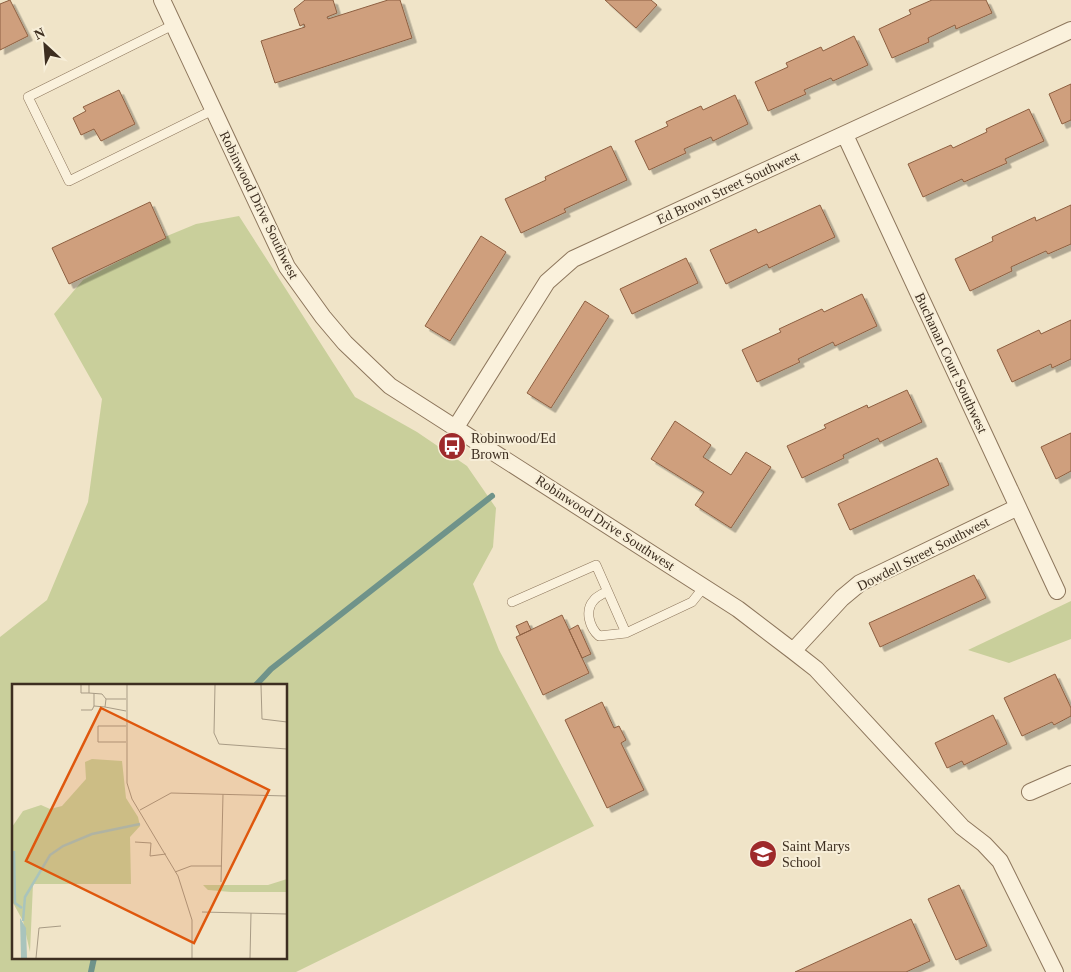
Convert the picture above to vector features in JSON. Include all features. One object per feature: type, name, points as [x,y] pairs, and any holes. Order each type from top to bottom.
[{"type":"street","name":"Robinwood Drive Southwest","points":[[162,0],[287,267],[297,283],[345,343],[390,386],[738,609],[816,669],[962,827],[984,844],[1000,861],[1055,972]]},
{"type":"street","name":"Ed Brown Street Southwest","points":[[456,427],[547,282],[561,267],[573,259],[1071,30]]},
{"type":"street","name":"Buchanan Court Southwest","points":[[845,135],[1057,591]]},
{"type":"street","name":"Dowdell Street Southwest","points":[[793,651],[842,598],[860,583],[1018,507]]},
{"type":"street","points":[[1030,792],[1071,774]]},
{"type":"lane","points":[[173,25],[28,96],[69,181],[213,110]]},
{"type":"lane","points":[[512,602],[596,565],[626,633]]},
{"type":"lane","points":[[607,591],[593,601],[589,613],[591,630],[598,636],[626,633],[692,602],[704,587]]},
{"type":"green space","points":[[239,216],[355,397],[417,432],[467,466],[496,508],[493,547],[473,584],[499,650],[594,826],[296,972],[0,972],[0,637],[47,600],[88,502],[102,399],[54,314],[83,280],[167,236],[196,224]]},
{"type":"green space","points":[[1071,601],[1071,639],[1009,663],[968,650]]},
{"type":"building","points":[[10,0],[28,36],[0,50],[0,4]]},
{"type":"building","points":[[305,0],[333,0],[337,13],[327,17],[328,19],[388,0],[400,0],[412,38],[275,83],[261,41],[305,27],[304,24],[300,26],[294,9]]},
{"type":"building","points":[[605,0],[651,0],[657,5],[636,28]]},
{"type":"building","points":[[932,0],[986,0],[992,13],[956,29],[955,25],[928,38],[929,42],[892,58],[879,29],[911,14],[909,10]]},
{"type":"building","points":[[854,36],[868,65],[833,81],[831,78],[804,90],[806,94],[768,111],[755,82],[788,67],[786,63],[821,47],[823,51]]},
{"type":"building","points":[[1071,84],[1071,120],[1062,124],[1049,94]]},
{"type":"building","points":[[119,90],[135,124],[101,141],[94,129],[81,135],[73,118],[86,111],[83,107]]},
{"type":"building","points":[[735,95],[748,124],[713,141],[711,137],[684,149],[686,153],[649,170],[635,141],[668,126],[666,122],[701,106],[703,110]]},
{"type":"building","points":[[1029,109],[1044,141],[1005,159],[1007,163],[964,182],[962,179],[923,197],[908,164],[951,145],[953,148],[987,132],[986,129]]},
{"type":"building","points":[[611,146],[627,180],[564,209],[566,212],[521,233],[505,199],[546,180],[545,177]]},
{"type":"building","points":[[150,202],[166,238],[69,284],[52,248]]},
{"type":"building","points":[[820,205],[835,237],[769,268],[767,264],[726,284],[710,250],[756,229],[758,233]]},
{"type":"building","points":[[1071,205],[1071,244],[1048,254],[1046,251],[1011,267],[1012,271],[970,291],[955,259],[993,241],[992,237],[1035,217],[1036,221]]},
{"type":"building","points":[[481,236],[506,252],[450,341],[425,326]]},
{"type":"building","points":[[686,258],[698,283],[632,314],[620,289]]},
{"type":"building","points":[[862,294],[877,326],[835,346],[833,342],[798,359],[800,362],[757,382],[742,350],[781,332],[779,329],[822,309],[824,312]]},
{"type":"building","points":[[585,301],[609,316],[551,408],[527,393]]},
{"type":"building","points":[[1071,320],[1071,359],[1052,368],[1051,364],[1012,382],[997,350],[1039,330],[1041,334]]},
{"type":"building","points":[[907,390],[922,422],[880,442],[878,438],[843,455],[844,458],[802,478],[787,446],[826,428],[824,425],[867,405],[868,408]]},
{"type":"building","points":[[675,421],[711,445],[703,457],[731,475],[746,452],[771,467],[731,528],[695,505],[704,492],[651,459]]},
{"type":"building","points":[[1071,433],[1071,471],[1056,479],[1041,447]]},
{"type":"building","points":[[937,458],[949,485],[850,530],[838,504]]},
{"type":"building","points":[[974,575],[986,598],[880,647],[869,623]]},
{"type":"building","points":[[562,615],[589,673],[543,695],[516,637]]},
{"type":"building","points":[[527,621],[531,630],[520,635],[516,626]]},
{"type":"building","points":[[578,625],[591,654],[582,658],[569,630]]},
{"type":"building","points":[[1055,674],[1071,708],[1071,716],[1054,725],[1052,722],[1022,736],[1004,698]]},
{"type":"building","points":[[602,702],[614,728],[619,726],[626,740],[621,743],[644,790],[607,808],[565,720]]},
{"type":"building","points":[[993,715],[1007,744],[964,765],[962,761],[947,768],[935,743]]},
{"type":"building","points":[[959,885],[987,946],[956,960],[928,899]]},
{"type":"building","points":[[911,919],[930,961],[906,972],[795,972]]},
{"type":"waterway","points":[[257,684],[271,669],[492,496]]},
{"type":"waterway","points":[[91,972],[94,960]]},
{"type":"place","name":"Robinwood/Ed Brown","points":[[452,446]]},
{"type":"place","name":"Saint Marys School","points":[[763,854]]}]
